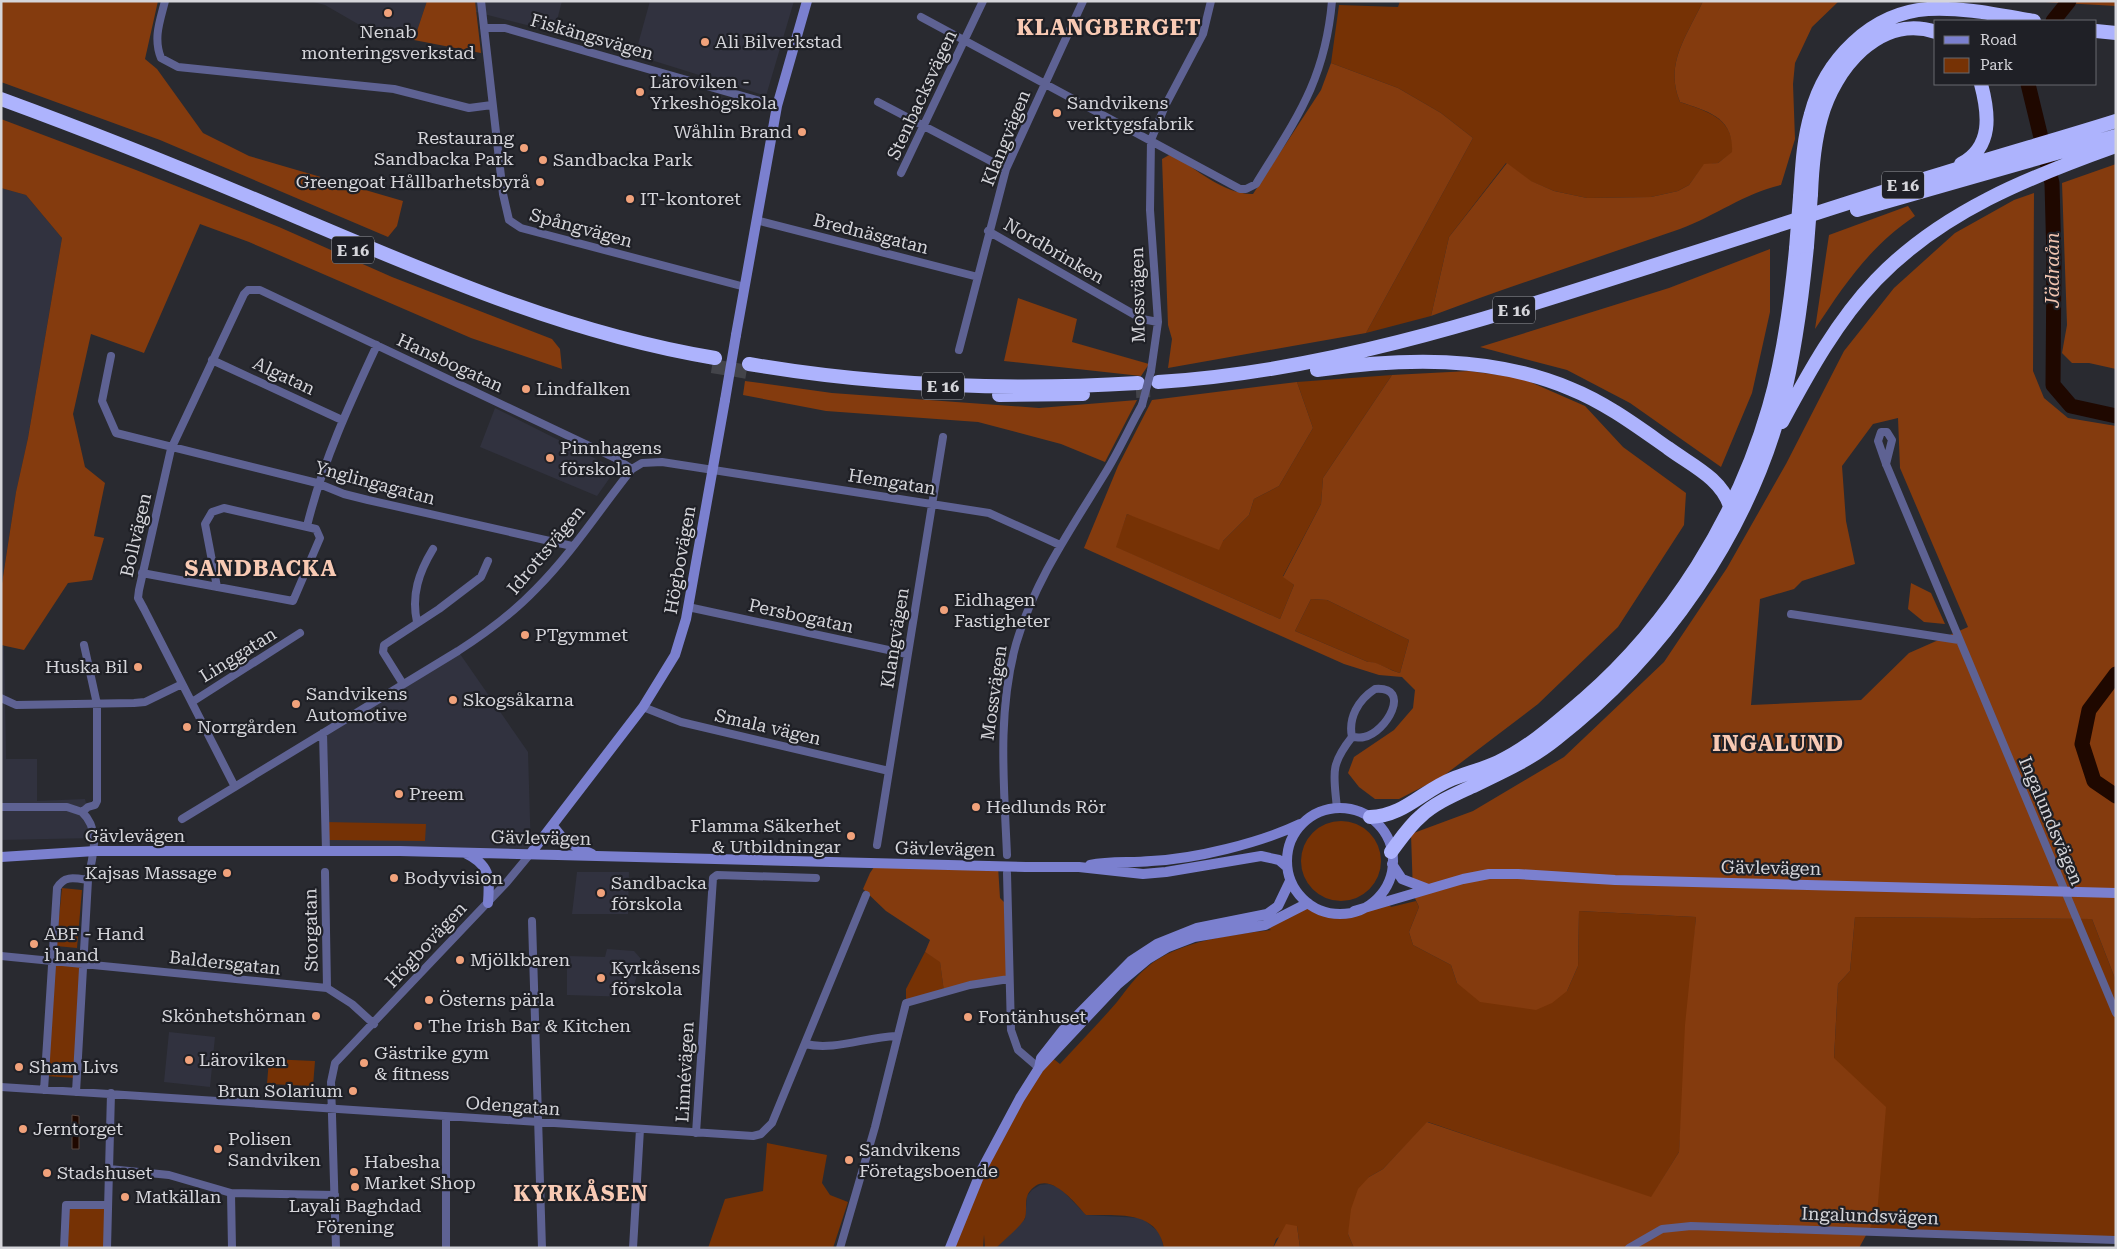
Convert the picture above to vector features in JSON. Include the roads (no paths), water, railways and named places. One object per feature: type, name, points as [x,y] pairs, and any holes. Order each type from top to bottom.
[{"type":"highway","points":[[1767,451],[1782,403],[1798,321],[1805,195],[1806,134],[1818,92],[1844,52],[1858,38],[1889,19],[1916,11],[1960,9],[2028,20]]},
{"type":"highway","points":[[1805,195],[1821,116],[1838,78],[1851,61],[1866,46],[1892,32],[1919,28],[1934,32]]},
{"type":"highway","points":[[2097,31],[2116,33]]},
{"type":"highway","points":[[1946,172],[1965,162],[1978,151],[1983,143],[1987,123],[1981,85]]},
{"type":"highway","name":"E 16","points":[[1,99],[202,177],[497,299],[593,330],[713,362],[666,358],[580,335],[494,307],[199,185],[1,109]]},
{"type":"highway","name":"E 16","points":[[1155,381],[1330,368],[1424,345],[1519,318],[2069,142],[2116,121]]},
{"type":"highway","name":"E 16","points":[[2069,142],[2116,136]]},
{"type":"highway","points":[[1392,858],[1409,828],[1433,807],[1528,758],[1556,739],[1610,690],[1643,656],[1696,588],[1724,543],[1745,502],[1767,451],[1818,358],[1876,279],[1929,234],[1974,206],[2018,184],[2070,162],[2116,146]]},
{"type":"highway","name":"E 16","points":[[1155,381],[1218,376],[1328,360],[1420,338],[1517,309],[1946,172],[2015,158]]},
{"type":"highway","points":[[1370,818],[1398,812],[1429,790],[1498,762],[1522,748],[1558,722],[1601,684],[1665,612],[1710,545],[1743,480],[1769,407],[1788,320],[1801,247]]},
{"type":"highway","points":[[1330,368],[1458,362],[1505,368],[1543,378],[1594,400],[1658,441],[1718,484],[1723,490],[1730,506]]},
{"type":"highway","name":"E 16","points":[[748,368],[935,386],[1137,387]]},
{"type":"main road","name":"Högbovägen","points":[[531,853],[643,707],[675,655],[682,636],[777,106],[806,1]]},
{"type":"main road","points":[[1337,809],[1349,809],[1370,818],[1386,832],[1390,842],[1392,858],[1389,880],[1380,895],[1369,905],[1354,911],[1327,912],[1308,903],[1290,881],[1287,868],[1288,851],[1292,838],[1303,822],[1319,813],[1337,809]]},
{"type":"main road","name":"Gävlevägen","points":[[1079,867],[1117,862],[1152,862],[1194,855],[1281,834],[1303,822]]},
{"type":"main road","points":[[553,826],[565,841],[596,855]]},
{"type":"main road","name":"Gävlevägen","points":[[1,857],[95,851],[464,852],[1079,867],[1143,874],[1261,856],[1279,860],[1287,868]]},
{"type":"main road","points":[[464,852],[479,862],[488,872],[488,902]]},
{"type":"main road","points":[[1392,858],[1402,879],[1428,890]]},
{"type":"main road","name":"Gävlevägen","points":[[1354,911],[1489,874],[1615,880],[2116,892]]},
{"type":"main road","points":[[1227,926],[1267,914],[1278,906],[1290,881]]},
{"type":"main road","points":[[950,1248],[996,1140],[1039,1068],[1041,1058],[1063,1030],[1131,961],[1157,944],[1197,928],[1265,925],[1308,903]]},
{"type":"street","points":[[165,1],[156,40],[157,49],[161,58],[178,67],[394,88],[469,108],[492,105]]},
{"type":"street","name":"Spångvägen","points":[[481,1],[492,105],[506,212],[509,220],[521,228],[745,287]]},
{"type":"street","name":"Stenbacksvägen","points":[[901,173],[983,1]]},
{"type":"street","name":"Klangvägen","points":[[959,350],[988,231],[1006,169],[1083,1]]},
{"type":"street","points":[[1151,140],[1164,106],[1203,34],[1211,1]]},
{"type":"street","points":[[921,17],[1044,85],[1246,190],[1254,187],[1312,90],[1328,36],[1332,1]]},
{"type":"street","name":"Fiskängsvägen","points":[[484,28],[505,28],[777,106]]},
{"type":"street","points":[[878,102],[1006,169]]},
{"type":"street","name":"Mossvägen","points":[[1007,855],[1003,751],[1004,712],[1016,643],[1034,595],[1060,545],[1105,474],[1155,381],[1158,322],[1150,210],[1151,140]]},
{"type":"street","name":"Brednäsgatan","points":[[756,220],[978,277]]},
{"type":"street","name":"Nordbrinken","points":[[988,231],[1142,318],[1158,322]]},
{"type":"street","name":"Hansbogatan","points":[[253,288],[615,458],[632,469]]},
{"type":"street","name":"Bollvägen","points":[[235,787],[138,598],[142,573],[171,449],[244,294],[253,288]]},
{"type":"street","points":[[307,526],[318,482],[342,420],[377,345]]},
{"type":"street","name":"Ynglingagatan","points":[[112,356],[102,400],[113,431],[116,434],[171,449],[318,482],[344,494],[368,500],[572,546]]},
{"type":"street","name":"Algatan","points":[[212,360],[342,420]]},
{"type":"street","name":"Klangvägen","points":[[877,845],[943,437]]},
{"type":"street","points":[[632,469],[649,462],[713,470]]},
{"type":"street","name":"Ingalundsvägen","points":[[1886,464],[2116,1013]]},
{"type":"street","name":"Idrottsvägen","points":[[182,819],[458,651],[501,622],[537,589],[632,469]]},
{"type":"street","name":"Hemgatan","points":[[713,470],[989,513],[1060,545]]},
{"type":"street","points":[[142,573],[293,601],[320,538],[316,529],[224,508],[212,512],[205,524],[218,587]]},
{"type":"street","points":[[417,622],[414,605],[419,578],[433,549]]},
{"type":"street","name":"Idrottsvägen","points":[[402,684],[382,648],[386,641],[417,622],[480,577],[488,562]]},
{"type":"street","name":"Persbogatan","points":[[688,607],[907,654]]},
{"type":"street","points":[[1791,614],[1959,640]]},
{"type":"street","name":"Linggatan","points":[[192,702],[300,633]]},
{"type":"street","points":[[82,812],[88,807],[96,805],[97,801],[97,704],[84,645]]},
{"type":"street","name":"Linggatan","points":[[1,698],[16,705],[144,702],[182,684]]},
{"type":"street","points":[[1337,809],[1334,768],[1340,753],[1352,737],[1352,717],[1358,706],[1374,689],[1388,690],[1392,694],[1394,704],[1385,722],[1369,735],[1352,737]]},
{"type":"street","name":"Smala vägen","points":[[643,707],[681,722],[889,771]]},
{"type":"street","points":[[324,733],[326,851]]},
{"type":"street","points":[[1,807],[67,807],[82,812],[92,828],[95,851],[88,880],[76,1092]]},
{"type":"street","name":"Högbovägen","points":[[374,1024],[531,853]]},
{"type":"street","name":"Storgatan","points":[[325,872],[327,988],[352,1004],[374,1024]]},
{"type":"street","points":[[1007,873],[1010,1015],[1013,1041],[1022,1054],[1039,1068]]},
{"type":"street","name":"Linnévägen","points":[[696,1133],[713,878],[717,875],[816,878]]},
{"type":"street","points":[[44,1090],[57,888],[62,881],[68,878],[88,880]]},
{"type":"street","name":"Odengatan","points":[[1,1087],[753,1136],[767,1130],[772,1123],[866,895]]},
{"type":"street","points":[[532,921],[542,1248]]},
{"type":"street","name":"Baldersgatan","points":[[1,956],[327,988]]},
{"type":"street","points":[[840,1248],[875,1127],[896,1036],[908,1002],[970,985],[1010,979]]},
{"type":"street","points":[[336,1248],[330,1082],[335,1062],[374,1024]]},
{"type":"street","points":[[805,1044],[819,1048],[858,1040],[896,1036]]},
{"type":"street","points":[[107,1248],[110,1093]]},
{"type":"street","points":[[446,1116],[446,1248]]},
{"type":"street","points":[[633,1248],[640,1129]]},
{"type":"street","points":[[109,1168],[169,1175],[231,1193],[335,1194]]},
{"type":"street","points":[[231,1193],[232,1248]]},
{"type":"street","points":[[64,1248],[66,1205],[108,1205]]},
{"type":"street","name":"Ingalundsvägen","points":[[1629,1248],[1662,1229],[1691,1226],[2116,1240]]},
{"type":"waterway","name":"Jädraån","points":[[2054,20],[2069,1]]},
{"type":"waterway","name":"Jädraån","points":[[2028,85],[2052,183],[2054,260],[2053,385],[2071,406],[2116,416]]},
{"type":"waterway","name":"Jädraån","points":[[2116,674],[2089,710],[2082,744],[2094,781],[2116,796]]},
{"type":"tunnel","points":[[712,366],[748,372]]},
{"type":"tunnel","points":[[1136,391],[1157,390]]},
{"type":"place","name":"Nenab monteringsverkstad","points":[[388,13]]},
{"type":"place","name":"Ali Bilverkstad","points":[[705,42]]},
{"type":"place","name":"Läroviken - Yrkeshögskola","points":[[640,92]]},
{"type":"place","name":"Sandvikens verktygsfabrik","points":[[1057,113]]},
{"type":"place","name":"Wåhlin Brand","points":[[802,132]]},
{"type":"place","name":"Restaurang Sandbacka Park","points":[[524,148]]},
{"type":"place","name":"Sandbacka Park","points":[[543,160]]},
{"type":"place","name":"Greengoat Hållbarhetsbyrå","points":[[540,182]]},
{"type":"place","name":"IT-kontoret","points":[[630,199]]},
{"type":"place","name":"Lindfalken","points":[[526,389]]},
{"type":"place","name":"Pinnhagens förskola","points":[[550,458]]},
{"type":"place","name":"Eidhagen Fastigheter","points":[[944,610]]},
{"type":"place","name":"PTgymmet","points":[[525,635]]},
{"type":"place","name":"Huska Bil","points":[[138,667]]},
{"type":"place","name":"Skogsåkarna","points":[[453,700]]},
{"type":"place","name":"Sandvikens Automotive","points":[[296,704]]},
{"type":"place","name":"Norrgården","points":[[187,727]]},
{"type":"place","name":"Preem","points":[[399,794]]},
{"type":"place","name":"Hedlunds Rör","points":[[976,807]]},
{"type":"place","name":"Flamma Säkerhet & Utbildningar","points":[[851,836]]},
{"type":"place","name":"Kajsas Massage","points":[[227,873]]},
{"type":"place","name":"Bodyvision","points":[[394,878]]},
{"type":"place","name":"Sandbacka förskola","points":[[601,893]]},
{"type":"place","name":"ABF - Hand i hand","points":[[34,944]]},
{"type":"place","name":"Mjölkbaren","points":[[460,960]]},
{"type":"place","name":"Kyrkåsens förskola","points":[[601,978]]},
{"type":"place","name":"Österns pärla","points":[[429,1000]]},
{"type":"place","name":"Skönhetshörnan","points":[[316,1016]]},
{"type":"place","name":"Fontänhuset","points":[[968,1017]]},
{"type":"place","name":"The Irish Bar & Kitchen","points":[[418,1026]]},
{"type":"place","name":"Läroviken","points":[[189,1060]]},
{"type":"place","name":"Gästrike gym & fitness","points":[[364,1063]]},
{"type":"place","name":"Sham Livs","points":[[19,1067]]},
{"type":"place","name":"Brun Solarium","points":[[353,1091]]},
{"type":"place","name":"Jerntorget","points":[[23,1129]]},
{"type":"place","name":"Polisen Sandviken","points":[[218,1149]]},
{"type":"place","name":"Sandvikens Företagsboende","points":[[849,1160]]},
{"type":"place","name":"Habesha Market Shop","points":[[354,1172]]},
{"type":"place","name":"Stadshuset","points":[[47,1173]]},
{"type":"place","name":"Layali Baghdad Förening","points":[[355,1187]]},
{"type":"place","name":"Matkällan","points":[[125,1197]]},
{"type":"district","name":"KLANGBERGET","points":[[1109,27]]},
{"type":"district","name":"SANDBACKA","points":[[261,568]]},
{"type":"district","name":"INGALUND","points":[[1778,743]]},
{"type":"district","name":"KYRKÅSEN","points":[[581,1193]]}]
